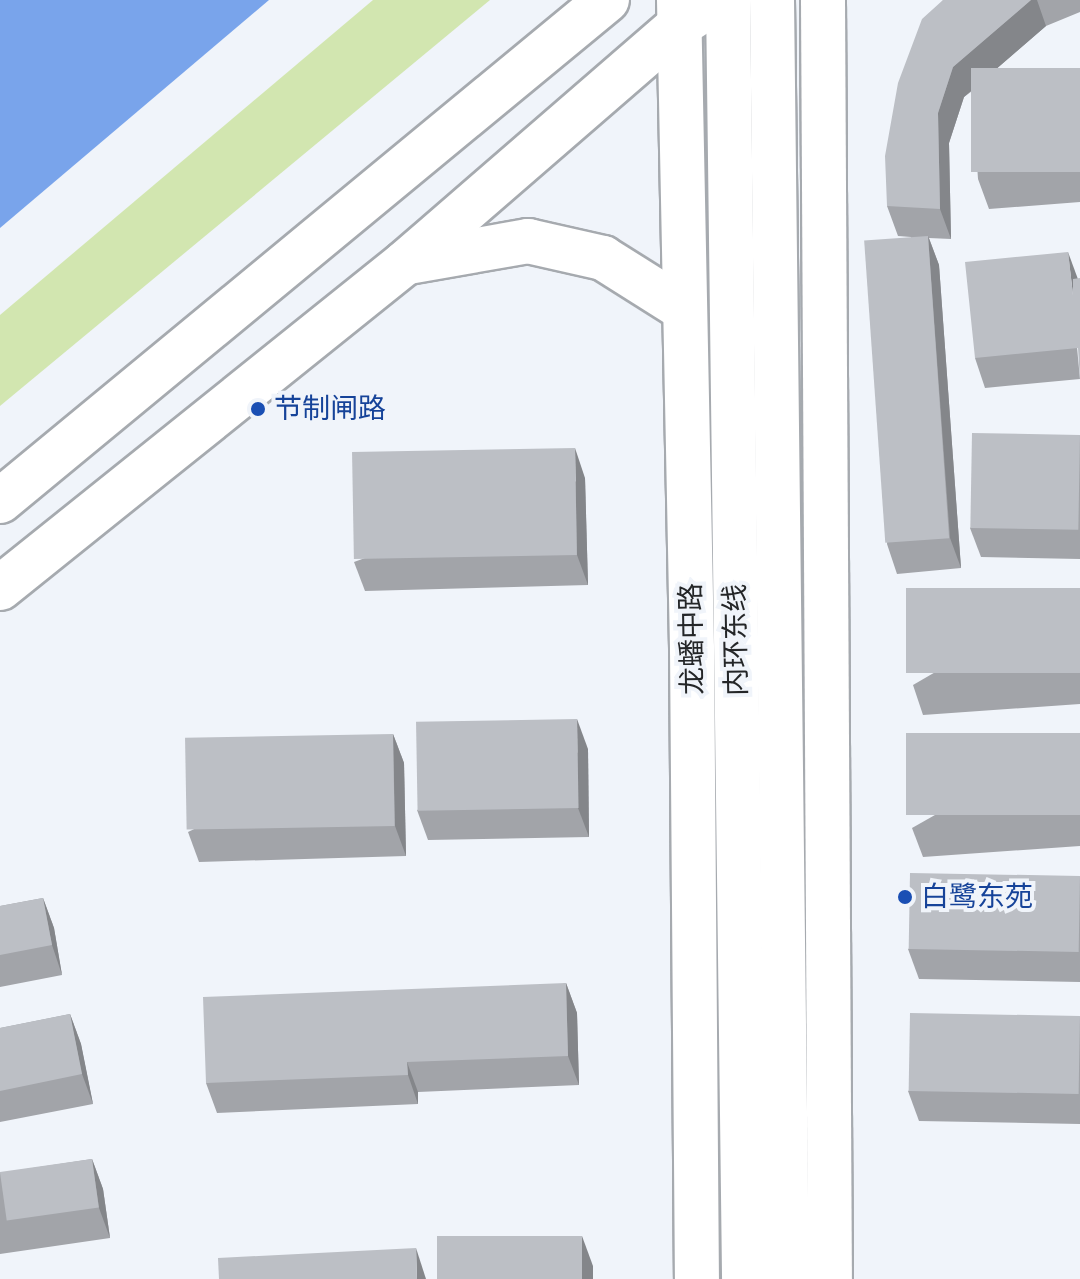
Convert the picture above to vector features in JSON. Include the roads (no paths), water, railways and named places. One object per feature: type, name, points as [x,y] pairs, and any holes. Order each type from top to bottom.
[{"type":"main road","points":[[0,501],[607,0]]},
{"type":"main road","points":[[0,588],[405,263],[679,12],[718,0]]},
{"type":"main road","name":"内环东线","points":[[728,0],[744,1279]]},
{"type":"main road","name":"内环东线","points":[[772,0],[787,1279]]},
{"type":"main road","points":[[823,0],[830,1279]]},
{"type":"main road","name":"龙蟠中路","points":[[679,12],[697,1279]]},
{"type":"main road","points":[[405,263],[528,241],[603,258],[684,309]]},
{"type":"water","points":[[0,0],[269,0],[0,228]]},
{"type":"place","name":"节制闸路","points":[[258,409]]},
{"type":"place","name":"白鹭东苑","points":[[905,897]]}]
